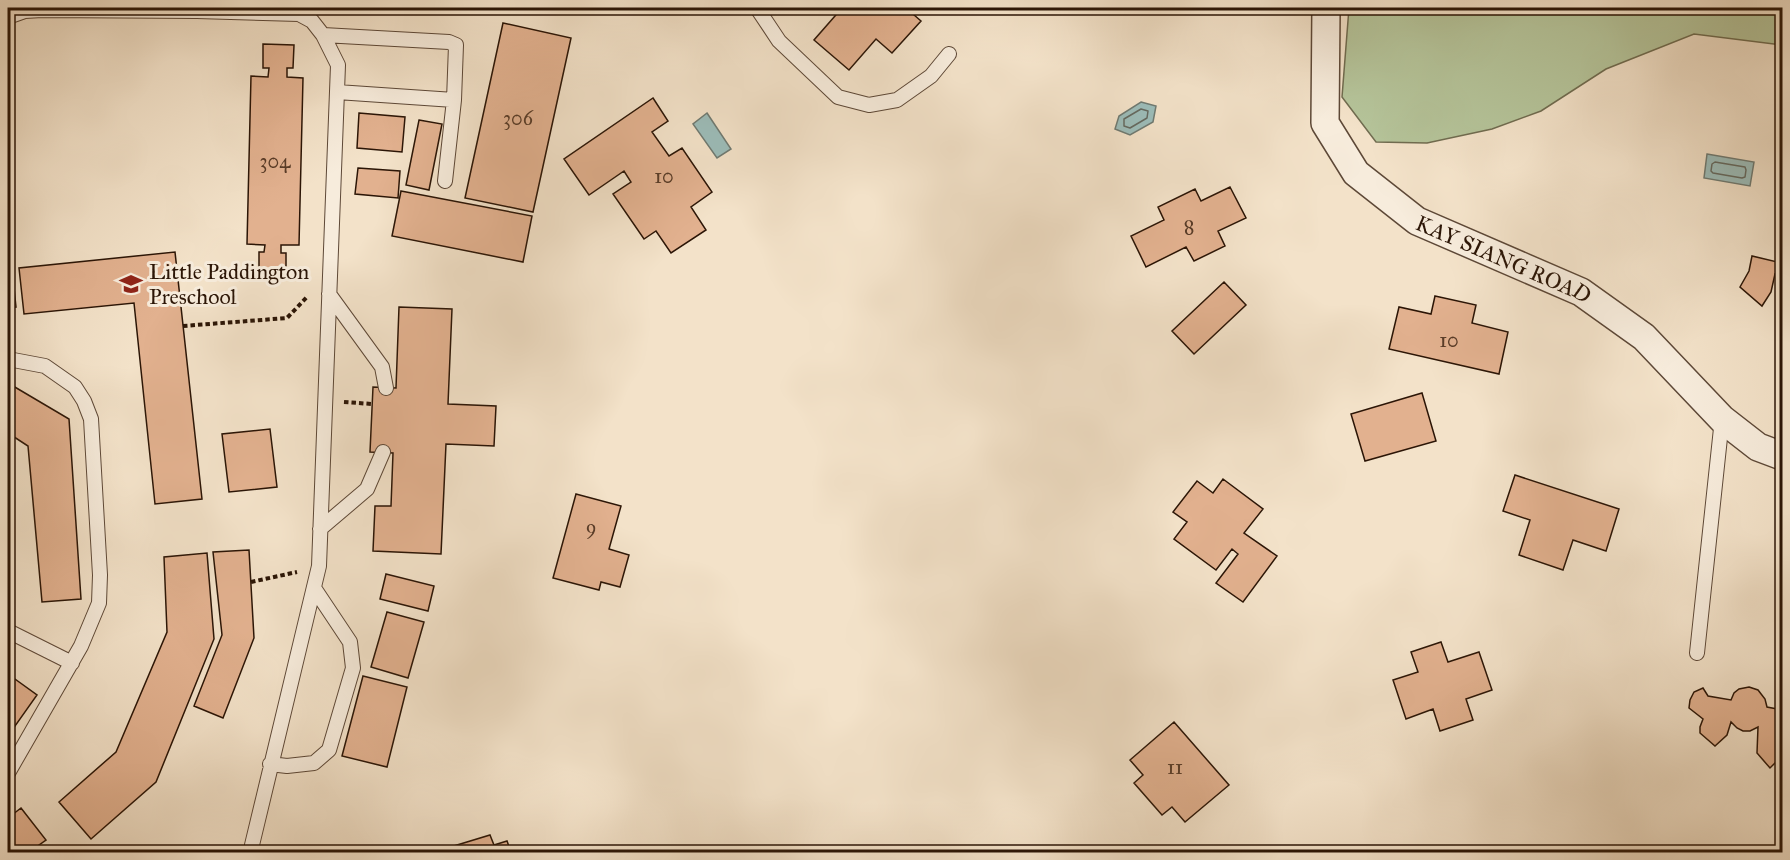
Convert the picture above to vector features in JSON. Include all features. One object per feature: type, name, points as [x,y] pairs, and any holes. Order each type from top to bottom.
[{"type":"street","name":"KAY SIANG ROAD","points":[[1326,8],[1324,123],[1356,173],[1417,220],[1581,292],[1644,337],[1722,419],[1758,447],[1782,456]]},
{"type":"lane","points":[[757,8],[779,41],[838,97],[869,105],[897,100],[931,76],[949,54]]},
{"type":"lane","points":[[8,17],[25,11],[42,10],[299,14],[312,21],[323,35],[338,65],[319,566],[252,844]]},
{"type":"lane","points":[[323,35],[449,42],[456,45],[454,100],[445,181]]},
{"type":"lane","points":[[337,92],[454,100]]},
{"type":"lane","points":[[329,294],[382,367],[386,388]]},
{"type":"lane","points":[[8,359],[45,366],[75,387],[84,401],[91,419],[100,575],[99,603],[81,646],[8,773]]},
{"type":"lane","points":[[1697,653],[1722,419]]},
{"type":"lane","points":[[321,529],[367,489],[383,452]]},
{"type":"lane","points":[[270,764],[287,766],[314,763],[329,750],[353,668],[350,642],[314,588]]},
{"type":"lane","points":[[8,631],[72,663]]},
{"type":"path","points":[[183,326],[287,318],[308,297]]},
{"type":"path","points":[[8,442],[10,435]]},
{"type":"path","points":[[251,582],[319,566]]},
{"type":"green space","points":[[1349,8],[1782,8],[1782,45],[1694,34],[1606,69],[1541,111],[1492,129],[1427,143],[1376,142],[1342,97]]},
{"type":"water","points":[[1141,102],[1156,106],[1153,122],[1130,135],[1115,129],[1119,116]]},
{"type":"water","points":[[707,113],[731,149],[717,158],[693,124]]},
{"type":"water","points":[[1707,154],[1754,162],[1750,186],[1704,178]]},
{"type":"building","points":[[784,8],[797,8],[790,14]]},
{"type":"building","points":[[842,8],[906,8],[921,21],[892,53],[876,39],[849,70],[814,40]]},
{"type":"building","points":[[503,23],[571,38],[533,212],[465,198]]},
{"type":"building","points":[[263,44],[294,45],[293,68],[287,68],[287,77],[303,78],[299,245],[281,245],[281,253],[286,253],[286,277],[259,276],[259,252],[264,252],[265,245],[247,244],[251,76],[268,77],[269,68],[263,68]]},
{"type":"building","points":[[653,98],[668,121],[652,132],[669,156],[682,148],[712,192],[691,207],[706,230],[671,253],[656,231],[644,239],[613,194],[631,182],[624,171],[589,195],[564,159]]},
{"type":"building","points":[[359,113],[405,117],[402,152],[357,148]]},
{"type":"building","points":[[419,120],[442,124],[429,190],[406,185]]},
{"type":"building","points":[[358,168],[400,171],[398,198],[355,194]]},
{"type":"building","points":[[1230,187],[1246,218],[1218,231],[1225,246],[1194,261],[1186,247],[1146,267],[1131,236],[1164,220],[1158,207],[1195,189],[1201,201]]},
{"type":"building","points":[[401,191],[532,216],[523,262],[392,236]]},
{"type":"building","points":[[175,252],[202,499],[155,504],[134,303],[24,314],[19,268]]},
{"type":"building","points":[[1782,254],[1782,276],[1775,274],[1771,292],[1762,306],[1740,287],[1749,271],[1752,256],[1777,262]]},
{"type":"building","points":[[8,269],[12,269],[16,307],[8,308]]},
{"type":"building","points":[[1224,282],[1246,305],[1194,354],[1172,331]]},
{"type":"building","points":[[1435,296],[1476,305],[1472,323],[1508,332],[1499,374],[1389,349],[1399,307],[1431,314]]},
{"type":"building","points":[[399,307],[452,309],[448,404],[496,406],[494,446],[446,444],[441,554],[373,551],[375,506],[391,506],[393,453],[370,452],[373,387],[396,388]]},
{"type":"building","points":[[8,383],[69,419],[81,599],[42,602],[28,446],[8,433]]},
{"type":"building","points":[[1422,393],[1436,441],[1365,461],[1351,414]]},
{"type":"building","points":[[270,429],[277,487],[229,492],[222,434]]},
{"type":"building","points":[[1515,475],[1619,509],[1606,551],[1573,540],[1563,570],[1519,555],[1530,520],[1503,511]]},
{"type":"building","points":[[1223,479],[1263,509],[1244,533],[1277,556],[1243,602],[1216,583],[1238,554],[1232,549],[1216,570],[1174,539],[1187,522],[1173,512],[1197,481],[1213,493]]},
{"type":"building","points":[[576,494],[621,506],[609,549],[629,555],[620,587],[601,582],[599,590],[553,578]]},
{"type":"building","points":[[249,550],[254,638],[223,718],[194,706],[222,635],[213,552]]},
{"type":"building","points":[[207,553],[214,639],[156,782],[91,839],[59,802],[116,752],[167,632],[164,557]]},
{"type":"building","points":[[386,574],[434,586],[428,611],[380,599]]},
{"type":"building","points":[[387,612],[424,622],[408,678],[371,667]]},
{"type":"building","points":[[1441,642],[1448,662],[1479,652],[1492,690],[1466,699],[1473,720],[1440,731],[1433,709],[1406,719],[1393,680],[1418,672],[1411,652]]},
{"type":"building","points":[[8,674],[37,695],[8,736]]},
{"type":"building","points":[[363,676],[407,687],[387,767],[342,756]]},
{"type":"building","points":[[1749,687],[1758,690],[1765,699],[1767,707],[1782,710],[1782,756],[1770,768],[1757,753],[1758,727],[1750,731],[1743,731],[1731,722],[1727,735],[1715,746],[1700,733],[1703,719],[1689,708],[1694,692],[1703,688],[1708,696],[1731,700],[1739,689]]},
{"type":"building","points":[[1174,722],[1229,785],[1185,822],[1172,807],[1162,815],[1134,783],[1143,775],[1130,760]]},
{"type":"building","points":[[21,808],[46,840],[29,852],[15,852],[8,843],[8,818]]},
{"type":"building","points":[[490,835],[494,845],[507,841],[511,852],[434,852]]},
{"type":"place","name":"Little Paddington Preschool","points":[[131,284]]}]
